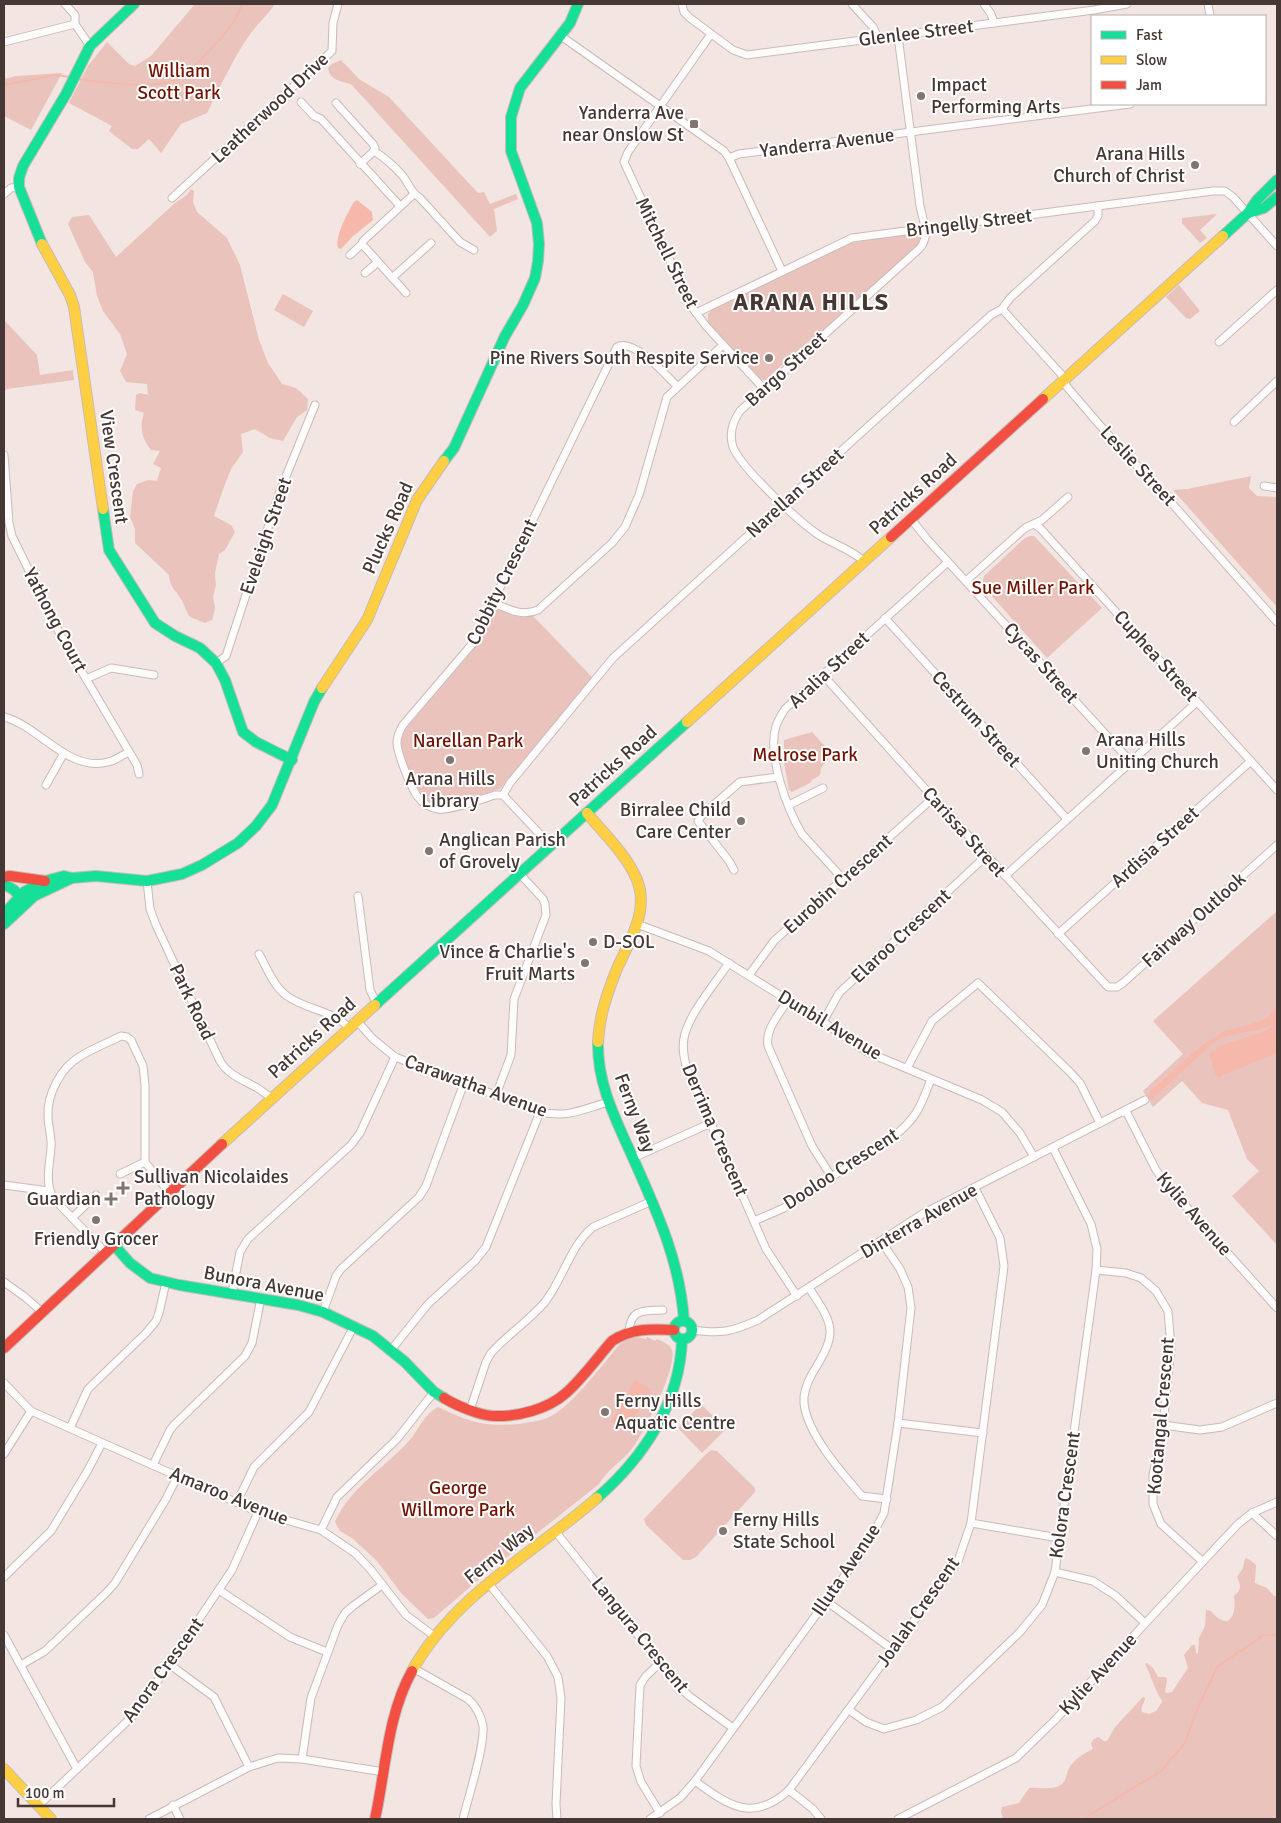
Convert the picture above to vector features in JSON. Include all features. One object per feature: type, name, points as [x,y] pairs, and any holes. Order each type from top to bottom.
[{"type":"street","points":[[65,4],[75,15],[75,24],[90,46]]},
{"type":"street","points":[[4,194],[11,188],[19,187],[19,178],[23,166],[90,46],[134,4]]},
{"type":"street","name":"Leatherwood Drive","points":[[172,198],[332,51],[332,23],[338,4]]},
{"type":"street","name":"Plucks Road","points":[[24,898],[45,881],[64,876],[72,878],[96,876],[147,881],[171,878],[192,870],[229,849],[249,834],[272,805],[292,760],[314,702],[367,620],[420,494],[454,448],[504,336],[523,305],[535,278],[539,244],[537,223],[511,151],[511,116],[520,88],[570,23],[578,4]]},
{"type":"street","name":"Glenlee Street","points":[[682,4],[687,15],[711,34],[733,50],[747,55],[1127,4]]},
{"type":"street","points":[[852,4],[874,27],[878,38]]},
{"type":"street","points":[[984,4],[991,14],[994,23]]},
{"type":"street","points":[[4,42],[75,24]]},
{"type":"street","points":[[660,106],[711,34]]},
{"type":"street","points":[[561,36],[720,148],[729,158],[782,271]]},
{"type":"street","name":"Bargo Street","points":[[865,562],[851,551],[814,532],[782,504],[741,460],[732,441],[732,428],[737,416],[764,389],[919,249],[925,241],[925,228],[898,36]]},
{"type":"street","points":[[301,102],[314,116],[321,119],[400,206]]},
{"type":"street","points":[[336,103],[375,148],[360,164]]},
{"type":"street","name":"Yanderra Avenue","points":[[729,158],[739,154],[1122,105]]},
{"type":"street","name":"Mitchell Street","points":[[660,106],[628,152],[624,162],[687,299],[696,313],[723,345],[764,389]]},
{"type":"street","points":[[374,151],[388,161],[404,178],[414,194],[420,198],[460,242],[474,250]]},
{"type":"street","name":"Patricks Road","points":[[4,1348],[169,1192],[353,1024],[1248,214],[1257,200],[1277,180]]},
{"type":"street","name":"View Crescent","points":[[19,187],[43,246],[70,295],[74,307],[109,550],[155,623],[175,636],[200,648],[216,663],[225,680],[243,732],[292,760]]},
{"type":"street","name":"Bringelly Street","points":[[696,313],[848,239],[1221,190],[1233,197],[1277,246]]},
{"type":"street","points":[[350,255],[414,194]]},
{"type":"street","name":"Patricks Road","points":[[1248,214],[1264,208],[1277,198]]},
{"type":"street","name":"Narellan Street","points":[[503,795],[510,783],[613,658],[991,315],[1002,309],[1010,298],[1091,225],[1098,216],[1098,206]]},
{"type":"street","points":[[392,278],[431,243]]},
{"type":"street","points":[[362,244],[406,293]]},
{"type":"street","points":[[365,274],[378,262]]},
{"type":"street","points":[[1219,342],[1277,290]]},
{"type":"street","name":"Leslie Street","points":[[1002,309],[1061,374],[1067,387],[1104,430],[1277,620]]},
{"type":"street","name":"Cobbity Crescent","points":[[503,795],[495,795],[445,810],[431,807],[421,800],[414,790],[401,757],[397,743],[398,735],[403,725],[471,647],[619,343],[650,358],[677,386]]},
{"type":"street","points":[[492,602],[519,613],[529,613],[538,610],[620,536],[636,506],[664,402],[677,386],[723,345]]},
{"type":"street","points":[[1234,422],[1277,382]]},
{"type":"street","name":"Eveleigh Street","points":[[216,663],[226,656],[280,491],[315,405]]},
{"type":"street","name":"Yathong Court","points":[[4,455],[9,523],[12,536],[62,638],[137,765],[139,774]]},
{"type":"street","points":[[1264,486],[1277,488]]},
{"type":"street","points":[[966,582],[1025,528],[1042,520],[1068,497]]},
{"type":"street","name":"Cycas Street","points":[[911,519],[966,582],[1131,762]]},
{"type":"street","name":"Cuphea Street","points":[[1034,524],[1040,528],[1277,790]]},
{"type":"street","name":"Aralia Street","points":[[843,879],[802,834],[789,805],[778,777],[775,748],[776,727],[786,709],[948,562]]},
{"type":"street","name":"Cestrum Street","points":[[885,618],[1067,820]]},
{"type":"street","points":[[86,679],[112,668],[154,675]]},
{"type":"street","name":"Carissa Street","points":[[823,675],[933,798],[1108,987]]},
{"type":"street","points":[[1005,876],[1197,702]]},
{"type":"street","points":[[4,717],[15,720],[64,753],[85,763],[99,764],[109,762],[129,752]]},
{"type":"street","points":[[46,786],[64,753]]},
{"type":"street","name":"Ardisia Street","points":[[1058,934],[1251,761]]},
{"type":"street","points":[[734,870],[730,861],[698,821],[702,815],[740,782],[778,777]]},
{"type":"street","points":[[789,805],[823,788]]},
{"type":"street","points":[[503,795],[551,846]]},
{"type":"street","name":"Eurobin Crescent","points":[[750,975],[774,941],[933,798]]},
{"type":"street","name":"Ferny Way","points":[[587,813],[627,864],[637,880],[641,900],[637,924],[606,1002],[600,1027],[598,1053],[601,1078],[608,1102],[672,1247],[684,1299],[684,1321]]},
{"type":"street","name":"Fairway Outlook","points":[[1108,987],[1117,987],[1123,983],[1277,845]]},
{"type":"street","name":"Elaroo Crescent","points":[[823,1022],[839,993],[986,856]]},
{"type":"street","points":[[496,1095],[511,1056],[514,999],[546,915],[546,904],[543,899],[520,874]]},
{"type":"street","points":[[4,877],[10,876],[45,881]]},
{"type":"street","points":[[4,877],[9,879],[24,898]]},
{"type":"street","name":"Plucks Road","points":[[24,898],[66,883],[72,878]]},
{"type":"street","name":"Park Road","points":[[147,881],[150,909],[156,925],[220,1061],[233,1076],[272,1098]]},
{"type":"street","points":[[4,884],[24,898]]},
{"type":"street","points":[[4,889],[6,894],[6,912]]},
{"type":"street","points":[[358,896],[370,990],[376,1004]]},
{"type":"street","points":[[6,912],[24,898]]},
{"type":"street","points":[[4,924],[24,898]]},
{"type":"street","name":"Dunbil Avenue","points":[[637,924],[709,951],[750,975],[867,1052],[982,1100],[1002,1112],[1020,1133],[1034,1157]]},
{"type":"street","name":"Carawatha Avenue","points":[[259,954],[279,988],[288,997],[353,1024],[396,1057],[540,1112],[556,1115],[568,1114],[608,1102]]},
{"type":"street","name":"Derrima Crescent","points":[[729,963],[689,1024],[684,1037],[683,1052],[687,1069],[766,1249],[797,1296]]},
{"type":"street","points":[[907,1068],[932,1021],[978,983],[1070,1072],[1080,1084],[1100,1123]]},
{"type":"street","points":[[788,1000],[769,1030],[768,1046],[812,1146],[830,1176]]},
{"type":"street","points":[[105,1252],[54,1200],[49,1191],[48,1179],[51,1146],[48,1116],[54,1087],[65,1069],[78,1058],[121,1036],[131,1040],[143,1066],[145,1085],[145,1162],[169,1192]]},
{"type":"street","points":[[232,1293],[240,1252],[248,1239],[351,1145],[360,1133],[396,1057]]},
{"type":"street","name":"Dooloo Crescent","points":[[754,1222],[784,1208],[909,1125],[919,1111],[931,1079]]},
{"type":"street","points":[[323,1312],[340,1270],[419,1197],[426,1186],[464,1083]]},
{"type":"street","name":"Dinterra Avenue","points":[[692,1330],[712,1333],[736,1330],[758,1320],[924,1213],[1145,1100]]},
{"type":"street","points":[[391,1350],[428,1304],[475,1261],[486,1247],[540,1112]]},
{"type":"street","name":"Kylie Avenue","points":[[1123,1112],[1127,1113],[1156,1170],[1166,1184],[1277,1308]]},
{"type":"street","points":[[633,1158],[711,1123]]},
{"type":"street","name":"Kolora Crescent","points":[[849,1710],[866,1722],[884,1729],[916,1720],[942,1707],[1020,1632],[1042,1605],[1055,1572],[1096,1270],[1096,1248],[1091,1224],[1053,1148]]},
{"type":"street","points":[[120,1174],[145,1162]]},
{"type":"street","points":[[4,1185],[49,1191]]},
{"type":"street","name":"Joalah Crescent","points":[[696,1781],[730,1806],[751,1810],[776,1802],[789,1790],[958,1561],[971,1523],[1004,1266],[1000,1238],[975,1188]]},
{"type":"street","points":[[72,1218],[96,1195]]},
{"type":"street","points":[[470,1410],[490,1353],[543,1304],[576,1246],[586,1233],[593,1227],[652,1201]]},
{"type":"street","name":"Illuta Avenue","points":[[650,1819],[688,1790],[696,1781],[872,1536],[884,1513],[898,1423],[911,1308],[908,1287],[900,1269],[882,1241]]},
{"type":"street","name":"Bunora Avenue","points":[[113,1244],[140,1272],[150,1278],[298,1305],[323,1312],[354,1326],[373,1336],[391,1350],[434,1392],[455,1405],[493,1416],[533,1411],[550,1404],[566,1393],[612,1341],[628,1331],[630,1320],[636,1313],[663,1310]]},
{"type":"street","name":"Kootangal Crescent","points":[[1096,1270],[1126,1273],[1141,1278],[1156,1290],[1168,1311],[1170,1346],[1163,1425],[1153,1476],[1153,1504],[1161,1524],[1202,1561]]},
{"type":"street","points":[[4,1282],[42,1312]]},
{"type":"street","points":[[70,1428],[88,1389],[156,1321],[166,1282]]},
{"type":"street","points":[[809,1288],[829,1321],[830,1335],[825,1352],[806,1386],[804,1402],[806,1411],[825,1452],[862,1496],[886,1499]]},
{"type":"street","points":[[153,1465],[174,1425],[245,1356],[252,1342],[261,1298]]},
{"type":"street","points":[[684,1321],[690,1324],[692,1330],[689,1337],[682,1339],[676,1336],[674,1330],[677,1323],[684,1321]]},
{"type":"street","points":[[237,1502],[254,1467],[309,1412],[354,1326]]},
{"type":"street","points":[[628,1331],[638,1329],[674,1330]]},
{"type":"street","name":"Ferny Way","points":[[374,1819],[380,1796],[390,1729],[404,1686],[413,1668],[434,1636],[448,1619],[488,1584],[611,1486],[636,1461],[662,1418],[676,1383],[682,1353],[682,1339]]},
{"type":"street","name":"Amaroo Avenue","points":[[4,1383],[31,1410],[102,1443],[258,1512],[321,1530],[355,1553],[371,1570],[406,1615],[434,1636]]},
{"type":"street","points":[[321,1530],[337,1497],[397,1439],[434,1392]]},
{"type":"street","points":[[1163,1425],[1200,1430],[1222,1427],[1277,1403]]},
{"type":"street","points":[[4,1454],[31,1410]]},
{"type":"street","points":[[898,1423],[982,1433]]},
{"type":"street","points":[[4,1577],[51,1531],[102,1443]]},
{"type":"street","points":[[20,1665],[45,1651],[115,1583],[166,1500],[177,1477]]},
{"type":"street","name":"Kylie Avenue","points":[[898,1819],[1016,1758],[1044,1732],[1238,1524],[1252,1513],[1277,1502]]},
{"type":"street","name":"Anora Crescent","points":[[38,1806],[128,1722],[170,1664],[232,1570],[258,1512]]},
{"type":"street","points":[[1252,1513],[1277,1536]]},
{"type":"street","points":[[971,1523],[1060,1538]]},
{"type":"street","name":"Langura Crescent","points":[[556,1531],[683,1691],[733,1728]]},
{"type":"street","points":[[1055,1572],[1093,1581],[1116,1596],[1145,1623]]},
{"type":"street","points":[[488,1584],[547,1656],[558,1677],[561,1698],[557,1819]]},
{"type":"street","points":[[302,1759],[309,1707],[338,1625],[345,1614],[382,1585]]},
{"type":"street","points":[[219,1590],[290,1637],[327,1652]]},
{"type":"street","points":[[826,1601],[892,1649]]},
{"type":"street","points":[[4,1635],[77,1769]]},
{"type":"street","points":[[660,1663],[646,1676],[640,1685],[636,1766],[641,1782],[660,1813]]},
{"type":"street","points":[[170,1664],[214,1697],[249,1767]]},
{"type":"street","points":[[413,1668],[468,1699],[481,1719],[482,1743],[463,1819]]},
{"type":"street","points":[[149,1819],[249,1767],[278,1758],[302,1759],[384,1772]]},
{"type":"street","points":[[4,1769],[51,1819]]},
{"type":"street","points":[[789,1790],[821,1819]]},
{"type":"street","points":[[173,1806],[180,1819]]},
{"type":"green space","name":"William Scott Park","points":[[195,4],[275,4],[242,46],[207,113],[181,124],[161,153],[149,139],[138,149],[132,149],[109,131],[112,126],[69,103],[88,66],[107,42],[129,64],[135,66],[151,56]]},
{"type":"green space","points":[[341,60],[359,79],[389,97],[478,193],[484,192],[490,204],[516,194],[518,199],[494,209],[497,231],[490,237],[351,84],[333,78],[328,68]]},
{"type":"green space","points":[[62,73],[31,130],[4,116],[4,79],[16,76]]},
{"type":"green space","points":[[191,189],[194,191],[193,202],[197,212],[227,238],[240,265],[259,340],[268,363],[282,384],[296,388],[308,399],[307,410],[297,417],[283,441],[270,438],[255,429],[241,434],[243,452],[231,469],[214,516],[231,525],[235,532],[225,550],[219,554],[213,597],[215,608],[212,620],[205,623],[190,617],[172,586],[169,575],[135,543],[135,529],[130,517],[133,491],[137,484],[148,480],[157,481],[161,468],[153,464],[160,451],[151,450],[145,442],[142,428],[144,413],[135,410],[136,395],[140,393],[148,395],[147,384],[126,382],[120,371],[127,354],[120,334],[103,311],[97,296],[93,272],[85,262],[68,224],[72,217],[89,215],[116,257],[175,203],[187,195]]},
{"type":"green space","points":[[1217,214],[1200,230],[1207,238],[1200,243],[1182,223],[1182,218]]},
{"type":"green space","points":[[915,233],[921,237],[918,245],[766,381],[758,378],[708,322],[708,314],[714,307],[850,243]]},
{"type":"green space","points":[[1179,285],[1200,311],[1190,319],[1186,318],[1166,297]]},
{"type":"green space","points":[[283,294],[313,311],[304,327],[274,310]]},
{"type":"green space","points":[[4,320],[37,355],[40,375],[73,370],[74,380],[7,389],[4,392]]},
{"type":"green space","points":[[1251,476],[1249,488],[1257,496],[1277,497],[1277,607],[1173,490]]},
{"type":"green space","name":"Sue Miller Park","points":[[1034,536],[1102,608],[1047,658],[982,585],[984,576],[1025,538]]},
{"type":"green space","name":"Narellan Park","points":[[496,610],[522,617],[533,616],[592,677],[500,789],[446,806],[434,805],[421,793],[412,776],[402,750],[402,737],[408,726],[473,650],[490,616]]},
{"type":"green space","name":"Melrose Park","points":[[812,732],[832,754],[821,768],[820,775],[810,783],[792,792],[789,790],[784,762],[784,740]]},
{"type":"green space","points":[[1277,911],[1277,1245],[1232,1196],[1259,1171],[1247,1159],[1228,1110],[1202,1103],[1182,1081],[1153,1107],[1143,1091],[1183,1054],[1153,1021]]},
{"type":"green space","name":"George Willmore Park","points":[[636,1337],[646,1339],[647,1337],[655,1341],[657,1339],[665,1343],[672,1350],[672,1358],[670,1370],[658,1401],[631,1450],[606,1474],[599,1484],[477,1581],[434,1618],[428,1619],[402,1594],[377,1561],[352,1538],[340,1531],[335,1522],[349,1499],[408,1442],[433,1410],[438,1407],[468,1420],[496,1425],[519,1424],[545,1419],[561,1410],[570,1402],[619,1345],[626,1340]]},
{"type":"green space","points":[[701,1404],[726,1429],[702,1453],[678,1428]]},
{"type":"green space","points":[[711,1450],[717,1451],[755,1488],[755,1492],[696,1557],[690,1560],[683,1560],[646,1525],[644,1519]]},
{"type":"green space","points":[[1245,1558],[1256,1565],[1255,1583],[1267,1588],[1274,1596],[1277,1596],[1277,1819],[1003,1819],[1002,1807],[1019,1803],[1029,1788],[1052,1788],[1063,1783],[1071,1765],[1093,1749],[1091,1743],[1094,1739],[1098,1737],[1107,1741],[1115,1727],[1143,1697],[1145,1698],[1142,1712],[1149,1714],[1156,1711],[1162,1700],[1145,1664],[1147,1663],[1153,1668],[1158,1677],[1165,1677],[1167,1679],[1165,1692],[1172,1692],[1188,1668],[1184,1655],[1192,1645],[1195,1645],[1196,1653],[1198,1654],[1199,1638],[1205,1626],[1206,1610],[1227,1621],[1233,1615],[1234,1596],[1240,1587],[1237,1577],[1243,1568]]},
{"type":"shaded area","points":[[357,200],[372,212],[373,220],[353,236],[341,249],[338,248],[338,237],[343,224],[354,202]]},
{"type":"shaded area","points":[[1277,1007],[1277,1053],[1219,1077],[1216,1076],[1209,1054],[1223,1045],[1268,1030],[1273,1024],[1258,1030],[1227,1037],[1212,1044],[1151,1100],[1148,1094],[1182,1062],[1210,1040],[1228,1031],[1259,1022],[1272,1014]]},
{"type":"shaded area","points":[[635,1380],[651,1389],[627,1431],[611,1422]]},
{"type":"waterway","points":[[77,79],[139,84],[174,81],[188,72],[215,45],[230,27],[239,13],[242,4]]},
{"type":"waterway","points":[[4,85],[56,75],[70,77]]},
{"type":"waterway","points":[[1083,1819],[1161,1771],[1185,1743],[1196,1712],[1217,1667],[1264,1635],[1277,1635]]},
{"type":"traffic: fast","points":[[42,244],[19,187],[19,178],[23,166],[66,94],[90,46],[134,4]]},
{"type":"traffic: fast","points":[[444,461],[454,448],[505,336],[523,305],[535,278],[539,244],[537,223],[511,151],[511,117],[520,88],[570,23],[578,4]]},
{"type":"traffic: fast","points":[[1223,236],[1248,213],[1257,200],[1277,180]]},
{"type":"traffic: fast","points":[[1248,213],[1264,208],[1277,197]]},
{"type":"traffic: fast","points":[[103,509],[109,550],[155,623],[175,636],[200,648],[216,663],[225,680],[243,732],[256,742],[292,760]]},
{"type":"traffic: fast","points":[[4,914],[24,892],[45,881],[64,876],[72,878],[96,876],[147,881],[182,874],[202,865],[238,843],[256,826],[272,805],[314,702],[322,688]]},
{"type":"traffic: fast","points":[[375,1005],[687,722]]},
{"type":"traffic: fast","points":[[4,924],[34,896],[72,878]]},
{"type":"traffic: fast","points":[[4,884],[14,890],[23,900]]},
{"type":"traffic: fast","points":[[598,1042],[601,1073],[609,1102],[666,1237],[678,1278],[684,1321]]},
{"type":"traffic: fast","points":[[113,1244],[130,1263],[150,1278],[179,1285],[298,1305],[323,1312],[373,1336],[405,1362],[434,1392],[444,1398]]},
{"type":"traffic: fast","points":[[683,1321],[689,1324],[692,1330],[689,1336],[683,1339],[677,1336],[674,1330],[677,1324],[683,1321]]},
{"type":"traffic: fast","points":[[597,1498],[630,1465],[644,1447],[667,1407],[680,1363],[682,1339]]},
{"type":"traffic: slow","points":[[1043,399],[1223,236]]},
{"type":"traffic: slow","points":[[42,244],[70,295],[74,307],[103,509]]},
{"type":"traffic: slow","points":[[322,688],[367,620],[417,500],[444,461]]},
{"type":"traffic: slow","points":[[687,722],[891,537]]},
{"type":"traffic: slow","points":[[587,813],[621,853],[633,871],[640,892],[641,904],[636,927],[616,971],[607,997],[600,1024],[598,1042]]},
{"type":"traffic: slow","points":[[222,1144],[375,1005]]},
{"type":"traffic: slow","points":[[412,1671],[429,1644],[472,1597],[597,1498]]},
{"type":"traffic: slow","points":[[4,1769],[51,1819]]},
{"type":"traffic: jam","points":[[891,537],[1043,399]]},
{"type":"traffic: jam","points":[[4,877],[10,876],[45,881]]},
{"type":"traffic: jam","points":[[4,1348],[222,1144]]},
{"type":"traffic: jam","points":[[444,1398],[468,1410],[489,1416],[513,1415],[532,1411],[559,1399],[584,1374],[612,1341],[619,1337],[634,1332],[674,1330]]},
{"type":"traffic: jam","points":[[375,1819],[392,1724],[397,1706],[412,1671]]},
{"type":"place","name":"Impact Performing Arts","points":[[921,96]]},
{"type":"place","name":"Yanderra Ave near Onslow St","points":[[694,124]]},
{"type":"place","name":"Arana Hills Church of Christ","points":[[1195,165]]},
{"type":"place","name":"Pine Rivers South Respite Service","points":[[769,358]]},
{"type":"place","name":"Arana Hills Uniting Church","points":[[1086,751]]},
{"type":"place","name":"Arana Hills Library","points":[[450,760]]},
{"type":"place","name":"Birralee Child Care Center","points":[[741,821]]},
{"type":"place","name":"Anglican Parish of Grovely","points":[[429,851]]},
{"type":"place","name":"D-SOL","points":[[593,942]]},
{"type":"place","name":"Vince & Charlie's Fruit Marts","points":[[585,963]]},
{"type":"place","name":"Sullivan Nicolaides Pathology","points":[[123,1188]]},
{"type":"place","name":"Guardian","points":[[111,1199]]},
{"type":"place","name":"Friendly Grocer","points":[[96,1220]]},
{"type":"place","name":"Ferny Hills Aquatic Centre","points":[[605,1412]]},
{"type":"place","name":"Ferny Hills State School","points":[[723,1531]]},
{"type":"district","name":"ARANA HILLS","points":[[811,302]]}]
